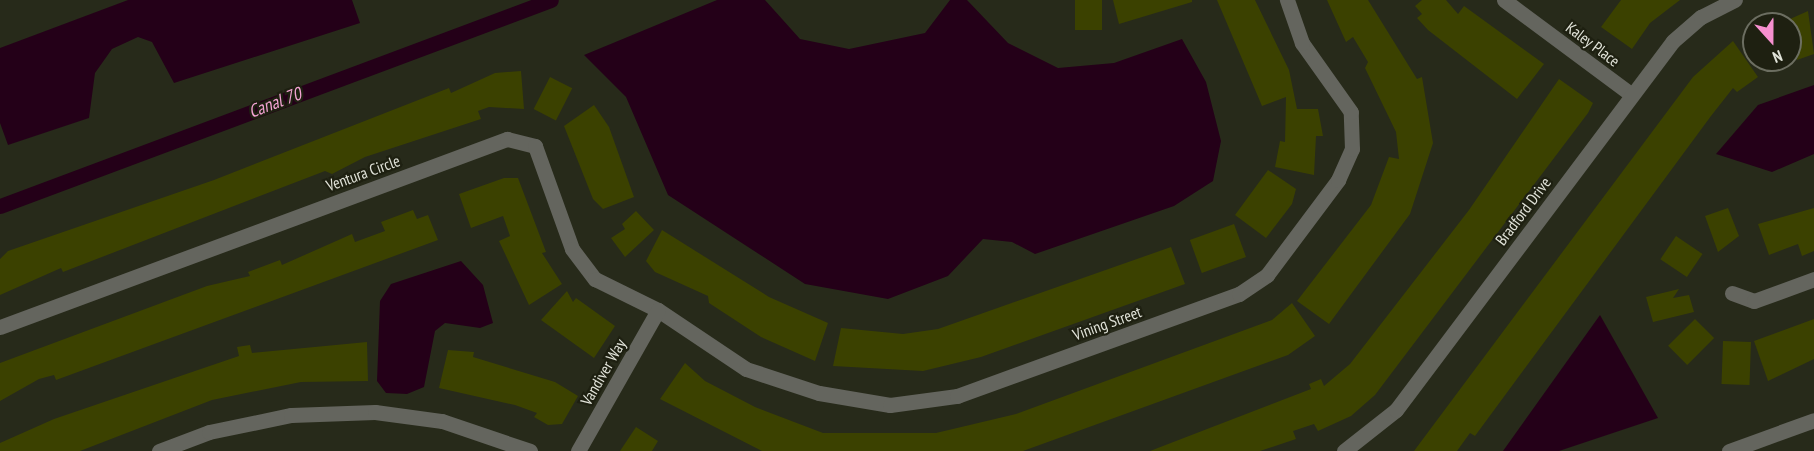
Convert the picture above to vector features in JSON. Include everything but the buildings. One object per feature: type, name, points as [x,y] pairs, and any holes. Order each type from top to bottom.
[{"type":"street","name":"Vining Street","points":[[658,310],[746,369],[819,393],[890,405],[957,396],[1239,294],[1267,275],[1338,180],[1352,149],[1351,112],[1302,43],[1287,0]]},
{"type":"street","name":"Kaley Place","points":[[1504,0],[1632,95]]},
{"type":"street","name":"Bradford Drive","points":[[1344,451],[1396,410],[1672,41],[1701,17],[1735,0]]},
{"type":"street","name":"Ventura Circle","points":[[0,327],[507,139],[535,146],[572,249],[595,279],[658,310]]},
{"type":"street","points":[[1732,293],[1754,301],[1814,279]]},
{"type":"street","name":"Vandiver Way","points":[[578,451],[658,310]]},
{"type":"street","points":[[159,451],[209,432],[291,415],[375,412],[442,421],[530,451]]},
{"type":"street","points":[[1729,451],[1761,446],[1814,420]]},
{"type":"shaded area","points":[[128,0],[352,0],[360,23],[174,83],[152,42],[138,37],[112,49],[95,73],[89,118],[8,145],[0,123],[0,48]]},
{"type":"shaded area","points":[[717,0],[765,0],[800,39],[849,49],[925,33],[950,0],[967,0],[1008,43],[1058,68],[1114,63],[1182,39],[1206,82],[1221,141],[1213,181],[1174,206],[1035,254],[1012,242],[983,239],[948,276],[888,299],[805,284],[668,195],[626,97],[584,55]]},
{"type":"shaded area","points":[[1814,85],[1814,154],[1772,172],[1716,154],[1758,105]]},
{"type":"shaded area","points":[[461,261],[483,285],[493,323],[480,328],[445,323],[435,331],[424,387],[407,394],[386,393],[377,381],[380,301],[391,284]]},
{"type":"shaded area","points":[[1600,315],[1658,418],[1559,451],[1503,451]]},
{"type":"waterway","name":"Canal 70","points":[[0,206],[551,0]]}]
